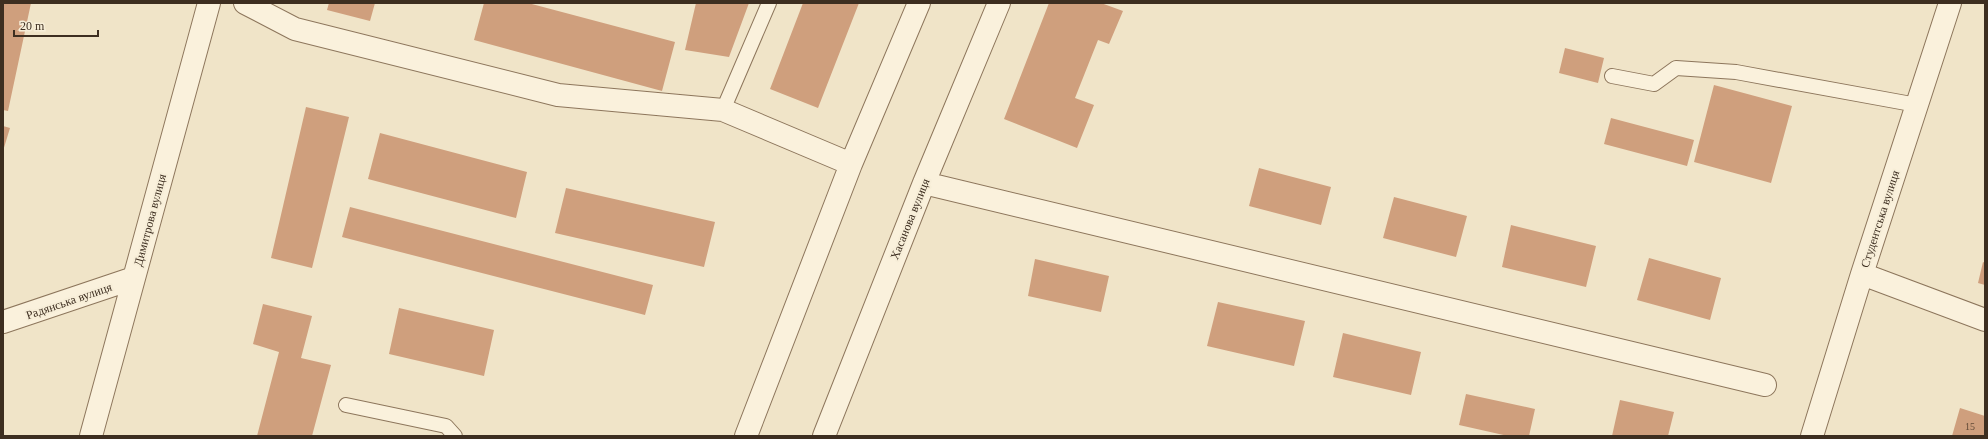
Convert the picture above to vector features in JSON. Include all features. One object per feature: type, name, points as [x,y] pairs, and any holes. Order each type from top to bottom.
[{"type":"street","name":"Димитрова вулиця","points":[[91,436],[209,3]]},
{"type":"street","points":[[245,3],[295,29],[558,95],[723,110],[851,164]]},
{"type":"street","points":[[746,436],[851,164],[919,3]]},
{"type":"street","name":"Хасанова вулиця","points":[[824,436],[924,183],[998,3]]},
{"type":"street","name":"Студентська вулиця","points":[[1812,436],[1862,274],[1950,3]]},
{"type":"street","points":[[924,183],[1765,385]]},
{"type":"street","points":[[1862,274],[1985,320]]},
{"type":"street","name":"Радянська вулиця","points":[[3,322],[134,278]]},
{"type":"lane","points":[[723,110],[769,3]]},
{"type":"lane","points":[[1612,76],[1654,84],[1676,68],[1736,72],[1917,105]]},
{"type":"lane","points":[[346,405],[446,426],[455,436]]},
{"type":"building","points":[[3,3],[31,3],[8,111],[3,110]]},
{"type":"building","points":[[329,3],[375,3],[370,21],[327,10]]},
{"type":"building","points":[[484,3],[528,3],[675,42],[662,91],[474,40]]},
{"type":"building","points":[[696,3],[749,3],[729,57],[685,50]]},
{"type":"building","points":[[803,3],[859,3],[818,108],[770,89]]},
{"type":"building","points":[[1049,3],[1101,3],[1123,11],[1109,44],[1098,40],[1075,98],[1094,105],[1077,148],[1004,119]]},
{"type":"building","points":[[1565,48],[1604,58],[1598,83],[1559,73]]},
{"type":"building","points":[[1714,85],[1792,106],[1771,183],[1694,162]]},
{"type":"building","points":[[306,107],[349,117],[312,268],[271,258]]},
{"type":"building","points":[[1611,118],[1694,140],[1687,166],[1604,144]]},
{"type":"building","points":[[3,126],[10,128],[3,151]]},
{"type":"building","points":[[380,133],[527,172],[516,218],[368,179]]},
{"type":"building","points":[[1259,168],[1331,187],[1321,225],[1249,206]]},
{"type":"building","points":[[566,188],[715,222],[704,267],[555,233]]},
{"type":"building","points":[[1394,197],[1467,216],[1456,257],[1383,238]]},
{"type":"building","points":[[350,207],[653,285],[645,315],[342,237]]},
{"type":"building","points":[[1511,225],[1596,246],[1586,287],[1502,267]]},
{"type":"building","points":[[1649,258],[1721,278],[1710,320],[1637,300]]},
{"type":"building","points":[[1035,259],[1109,276],[1101,312],[1028,296]]},
{"type":"building","points":[[1983,262],[1985,263],[1985,285],[1978,283]]},
{"type":"building","points":[[1218,302],[1305,321],[1294,366],[1207,346]]},
{"type":"building","points":[[263,304],[312,316],[301,358],[331,365],[312,436],[257,436],[279,352],[253,344]]},
{"type":"building","points":[[399,308],[494,330],[484,376],[389,354]]},
{"type":"building","points":[[1343,333],[1421,352],[1411,395],[1333,377]]},
{"type":"building","points":[[1466,394],[1535,409],[1529,436],[1508,436],[1459,425]]},
{"type":"building","points":[[1620,400],[1674,412],[1668,436],[1612,436]]},
{"type":"building","points":[[1960,408],[1985,416],[1985,436],[1952,436]]}]
